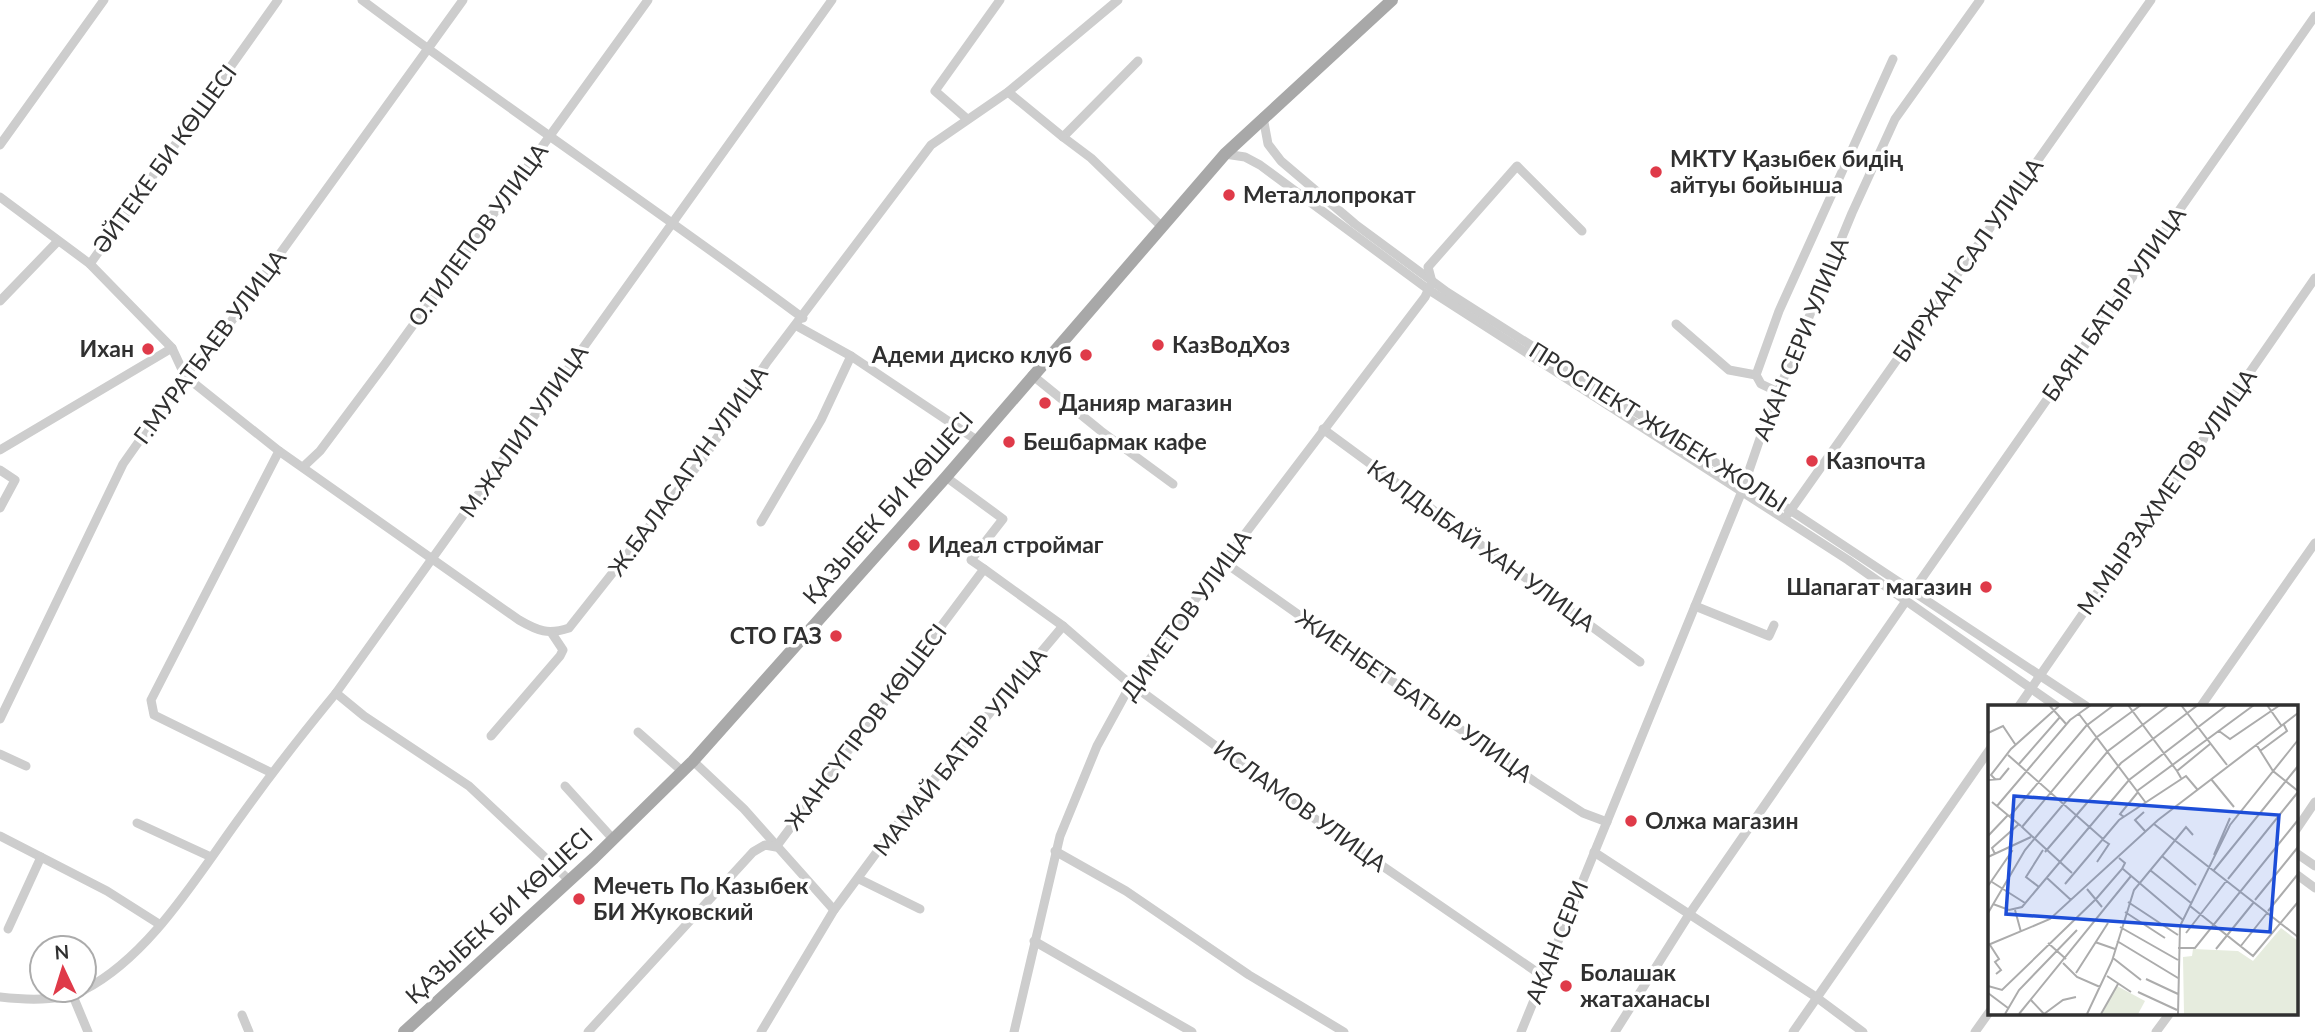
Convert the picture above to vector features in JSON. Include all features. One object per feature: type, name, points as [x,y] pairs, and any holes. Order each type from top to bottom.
[{"type":"main road","name":"ҚАЗЫБЕК БИ КӨШЕСІ","points":[[404,1032],[683,772],[946,477],[975,439],[1225,154],[1392,0]]},
{"type":"street","points":[[0,145],[104,0]]},
{"type":"street","name":"ӘЙТЕКЕ БИ КӨШЕСІ","points":[[186,376],[173,348],[90,264],[278,0]]},
{"type":"street","points":[[362,0],[548,137],[673,221],[800,322],[975,439]]},
{"type":"street","name":"Г.МУРАТБАЕВ УЛИЦА","points":[[0,719],[123,464],[186,376],[230,323],[463,0]]},
{"type":"street","name":"О.ТИЛЕПОВ УЛИЦА","points":[[303,467],[320,451],[385,364],[648,0]]},
{"type":"street","name":"М.ЖАЛИЛ УЛИЦА","points":[[98,981],[131,959],[336,693],[832,0]]},
{"type":"street","points":[[967,119],[935,91],[1000,0]]},
{"type":"street","name":"Ж.БАЛАСАГУН УЛИЦА","points":[[551,632],[569,628],[643,537],[705,456],[767,362],[800,322],[931,145],[1008,92],[1118,0]]},
{"type":"street","name":"АКАН СЕРИ УЛИЦА","points":[[1594,852],[1744,487],[1778,392],[1852,213],[1895,119],[1980,0]]},
{"type":"street","name":"БИРЖАН САЛ УЛИЦА","points":[[1787,514],[2151,0]]},
{"type":"street","name":"БАЯН БАТЫР УЛИЦА","points":[[1913,591],[2315,16]]},
{"type":"street","points":[[1778,392],[1761,384],[1756,375],[1779,311],[1893,59]]},
{"type":"street","points":[[1063,136],[1138,61]]},
{"type":"street","points":[[1008,92],[1091,158],[1161,226]]},
{"type":"street","name":"ПРОСПЕКТ ЖИБЕК ЖОЛЫ","points":[[1263,117],[1268,144],[1281,161],[1431,286]]},
{"type":"street","name":"ПРОСПЕКТ ЖИБЕК ЖОЛЫ","points":[[1225,154],[1245,157],[1260,165],[1431,286],[1744,487],[1913,591],[2085,705]]},
{"type":"street","points":[[1431,286],[1428,267],[1517,166],[1582,231]]},
{"type":"street","points":[[0,197],[90,264]]},
{"type":"street","points":[[0,300],[57,242]]},
{"type":"street","name":"М.МЫРЗАХМЕТОВ УЛИЦА","points":[[2020,705],[2315,278]]},
{"type":"street","name":"ДИМЕТОВ УЛИЦА","points":[[1014,1032],[1055,851],[1097,746],[1131,684],[1431,286]]},
{"type":"street","points":[[1676,324],[1729,370],[1756,375]]},
{"type":"street","points":[[0,450],[173,348]]},
{"type":"street","points":[[761,522],[821,420],[852,356]]},
{"type":"street","points":[[1032,374],[1101,431],[1173,484]]},
{"type":"street","points":[[186,376],[279,451],[432,560],[519,620],[539,632],[551,632],[563,650],[560,656],[491,736]]},
{"type":"street","name":"КАЛДЫБАЙ ХАН УЛИЦА","points":[[1323,429],[1640,662]]},
{"type":"street","points":[[272,774],[154,715],[151,700],[279,451]]},
{"type":"street","points":[[0,470],[15,480],[0,508]]},
{"type":"street","points":[[946,477],[1003,519],[971,560],[984,569]]},
{"type":"street","name":"ПРОСПЕКТ ЖИБЕК ЖОЛЫ","points":[[1787,514],[2055,705]]},
{"type":"street","points":[[2202,705],[2315,543]]},
{"type":"street","name":"ЖИЕНБЕТ БАТЫР УЛИЦА","points":[[1224,562],[1535,782],[1583,813],[1606,822]]},
{"type":"street","name":"ИСЛАМОВ УЛИЦА","points":[[984,569],[1063,626],[1131,684],[1333,832],[1544,977]]},
{"type":"street","name":"ЖАНСҮГІРОВ КӨШЕСІ","points":[[588,1032],[753,852],[765,845],[776,847],[984,569]]},
{"type":"street","points":[[1615,1032],[1690,913],[1906,601]]},
{"type":"street","points":[[1695,606],[1769,636],[1774,625]]},
{"type":"street","name":"МАМАЙ БАТЫР УЛИЦА","points":[[761,1032],[834,910],[905,814],[1063,626]]},
{"type":"street","points":[[336,693],[469,786],[569,880]]},
{"type":"street","points":[[638,732],[683,772]]},
{"type":"street","points":[[1793,1032],[1988,752]]},
{"type":"street","points":[[0,754],[26,766]]},
{"type":"street","points":[[693,761],[744,809],[834,910]]},
{"type":"street","points":[[565,786],[613,839]]},
{"type":"street","points":[[2298,827],[2315,802]]},
{"type":"street","points":[[137,823],[211,858]]},
{"type":"street","points":[[0,836],[107,891],[159,924]]},
{"type":"street","points":[[1055,851],[1116,884],[1249,975],[1344,1032]]},
{"type":"street","points":[[1594,852],[1816,997],[1863,1032]]},
{"type":"street","name":"АКАН СЕРИ","points":[[1521,1032],[1594,852]]},
{"type":"street","points":[[2298,854],[2315,866]]},
{"type":"street","points":[[8,929],[41,857]]},
{"type":"street","points":[[2298,875],[2315,888]]},
{"type":"street","name":"МАМАЙ БАТЫР УЛИЦА","points":[[859,879],[920,909]]},
{"type":"street","points":[[1034,941],[1192,1032]]},
{"type":"street","name":"М.ЖАЛИЛ УЛИЦА","points":[[0,996],[28,999]]},
{"type":"street","points":[[77,1004],[89,1032]]},
{"type":"street","points":[[1975,1032],[1988,1014]]},
{"type":"street","points":[[2156,1032],[2168,1014]]},
{"type":"street","points":[[242,1015],[249,1032]]},
{"type":"place","name":"МКТУ Қазыбек бидің айтуы бойынша","points":[[1656,172]]},
{"type":"place","name":"Металлопрокат","points":[[1229,195]]},
{"type":"place","name":"КазВодХоз","points":[[1158,345]]},
{"type":"place","name":"Ихан","points":[[148,349]]},
{"type":"place","name":"Адеми диско клуб","points":[[1086,355]]},
{"type":"place","name":"Данияр магазин","points":[[1045,403]]},
{"type":"place","name":"Бешбармак кафе","points":[[1009,442]]},
{"type":"place","name":"Казпочта","points":[[1812,461]]},
{"type":"place","name":"Идеал строймаг","points":[[914,545]]},
{"type":"place","name":"Шапагат магазин","points":[[1986,587]]},
{"type":"place","name":"СТО ГАЗ","points":[[836,636]]},
{"type":"place","name":"Олжа магазин","points":[[1631,821]]},
{"type":"place","name":"Мечеть По Казыбек БИ Жуковский","points":[[579,899]]},
{"type":"place","name":"Болашак жатаханасы","points":[[1566,986]]}]
